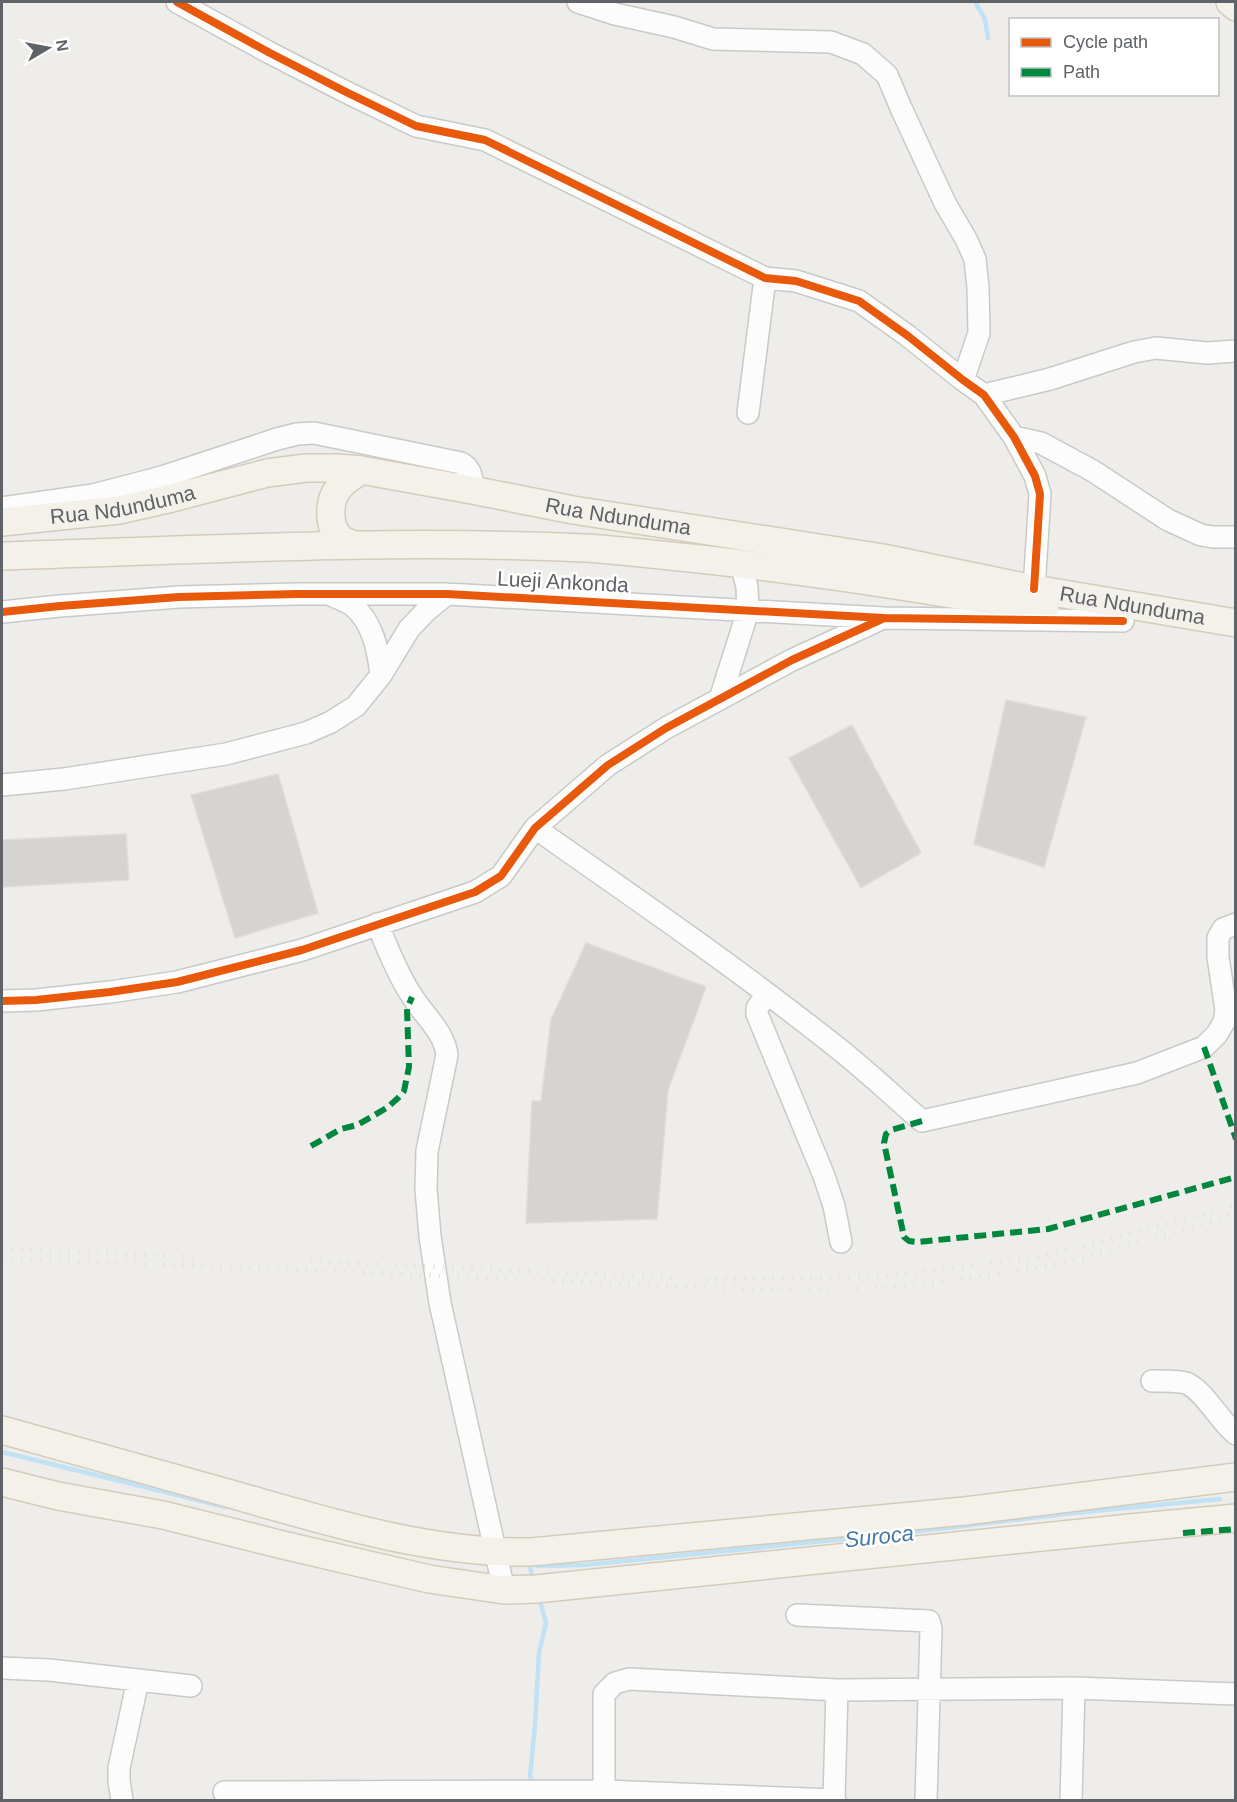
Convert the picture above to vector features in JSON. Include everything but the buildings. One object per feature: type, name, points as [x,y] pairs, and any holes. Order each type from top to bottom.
[{"type":"main road","points":[[1230,2],[1236,7]]},
{"type":"main road","name":"Rua Ndunduma","points":[[2,522],[119,510],[267,473],[306,468],[360,470],[573,510],[883,558],[1034,589],[1236,623]]},
{"type":"main road","points":[[354,545],[342,540],[335,532],[331,510],[332,499],[338,489],[360,470]]},
{"type":"main road","name":"Lueji Ankonda","points":[[354,545],[476,544],[588,548]]},
{"type":"main road","name":"Rua Ndunduma","points":[[2,556],[354,545]]},
{"type":"main road","name":"Rua Ndunduma","points":[[588,548],[741,563],[893,584],[1236,640]]},
{"type":"main road","points":[[2,1431],[355,1527],[430,1544],[497,1553],[531,1552],[965,1511],[1231,1477],[1234,1519],[569,1586],[504,1590],[429,1578],[163,1515],[58,1496],[2,1482]]},
{"type":"street","points":[[177,2],[291,64],[416,126],[484,140],[765,278],[796,281],[859,301],[984,395],[1014,437],[1035,476],[1040,494],[1034,589]]},
{"type":"street","points":[[578,2],[713,39],[831,42],[863,54],[887,75],[945,203],[975,259],[979,333],[963,380]]},
{"type":"street","points":[[748,413],[765,278]]},
{"type":"street","points":[[984,395],[1050,380],[1134,351],[1156,348],[1207,353],[1236,351]]},
{"type":"street","points":[[2,508],[93,495],[162,477],[277,438],[314,433],[461,463],[467,466],[473,479],[472,490]]},
{"type":"street","points":[[1014,437],[1041,443],[1093,471],[1168,520],[1201,535],[1236,537]]},
{"type":"street","points":[[720,699],[748,611],[747,588],[741,563]]},
{"type":"street","points":[[328,594],[352,605],[364,619],[373,634],[381,675]]},
{"type":"street","points":[[2,786],[64,779],[226,754],[306,734],[356,706],[381,675],[409,629],[447,594]]},
{"type":"street","name":"Lueji Ankonda","points":[[2,612],[179,597],[447,594],[884,618],[1123,621]]},
{"type":"street","points":[[2,1001],[36,1000],[177,982],[302,950],[475,892],[501,876],[535,828],[608,765],[666,728],[792,660],[884,618]]},
{"type":"street","points":[[535,828],[690,937],[841,1050],[922,1121],[1137,1073],[1204,1047],[1217,1034],[1224,1022],[1226,1010],[1218,957],[1218,938],[1223,929],[1236,924]]},
{"type":"street","points":[[377,924],[404,983],[446,1043],[447,1055],[427,1151],[426,1189],[430,1236],[440,1303],[504,1590]]},
{"type":"street","points":[[767,994],[757,1008],[757,1014],[824,1176],[834,1206],[841,1242]]},
{"type":"street","points":[[1152,1381],[1183,1382],[1191,1385],[1215,1410],[1226,1427],[1236,1434]]},
{"type":"street","points":[[797,1615],[929,1621],[931,1629],[926,1800]]},
{"type":"street","points":[[2,1668],[49,1670],[191,1686]]},
{"type":"street","points":[[604,1791],[604,1694],[615,1683],[629,1679],[837,1690],[1074,1688],[1236,1694]]},
{"type":"street","points":[[122,1800],[119,1768],[138,1680]]},
{"type":"street","points":[[1071,1800],[1074,1688]]},
{"type":"street","points":[[224,1791],[604,1791],[834,1800],[837,1690]]},
{"type":"waterway","points":[[975,2],[985,19],[988,38]]},
{"type":"waterway","points":[[2,1452],[226,1507]]},
{"type":"waterway","name":"Suroca","points":[[537,1566],[584,1565],[1220,1499]]},
{"type":"waterway","points":[[529,1565],[534,1580]]},
{"type":"waterway","points":[[533,1786],[530,1776],[539,1653],[546,1623],[539,1597]]},
{"type":"railway","points":[[706,1279],[877,1277],[1041,1257],[1236,1204]]},
{"type":"railway","points":[[2,1259],[691,1287],[870,1288],[929,1284],[1077,1260],[1236,1213]]},
{"type":"railway","points":[[2,1249],[202,1257]]},
{"type":"railway","points":[[310,1261],[676,1278]]},
{"type":"marked path","points":[[311,1146],[341,1129],[357,1125],[373,1116],[388,1107],[404,1091],[409,1067],[407,1009],[412,997]]},
{"type":"marked path","points":[[1204,1047],[1236,1139]]},
{"type":"marked path","points":[[922,1121],[891,1130],[886,1134],[884,1143],[904,1237],[909,1241],[1048,1229],[1236,1177]]},
{"type":"marked path","points":[[1183,1533],[1236,1529]]},
{"type":"cycle path","points":[[177,2],[270,53],[416,126],[485,140],[765,278],[796,281],[859,301],[984,395],[1014,437],[1035,476],[1040,494],[1034,589]]},
{"type":"cycle path","points":[[2,612],[179,597],[447,594],[884,618],[1123,621]]},
{"type":"cycle path","points":[[2,1001],[36,1000],[110,992],[177,982],[302,950],[475,892],[501,876],[535,828],[608,765],[666,728],[792,660],[882,619]]}]
